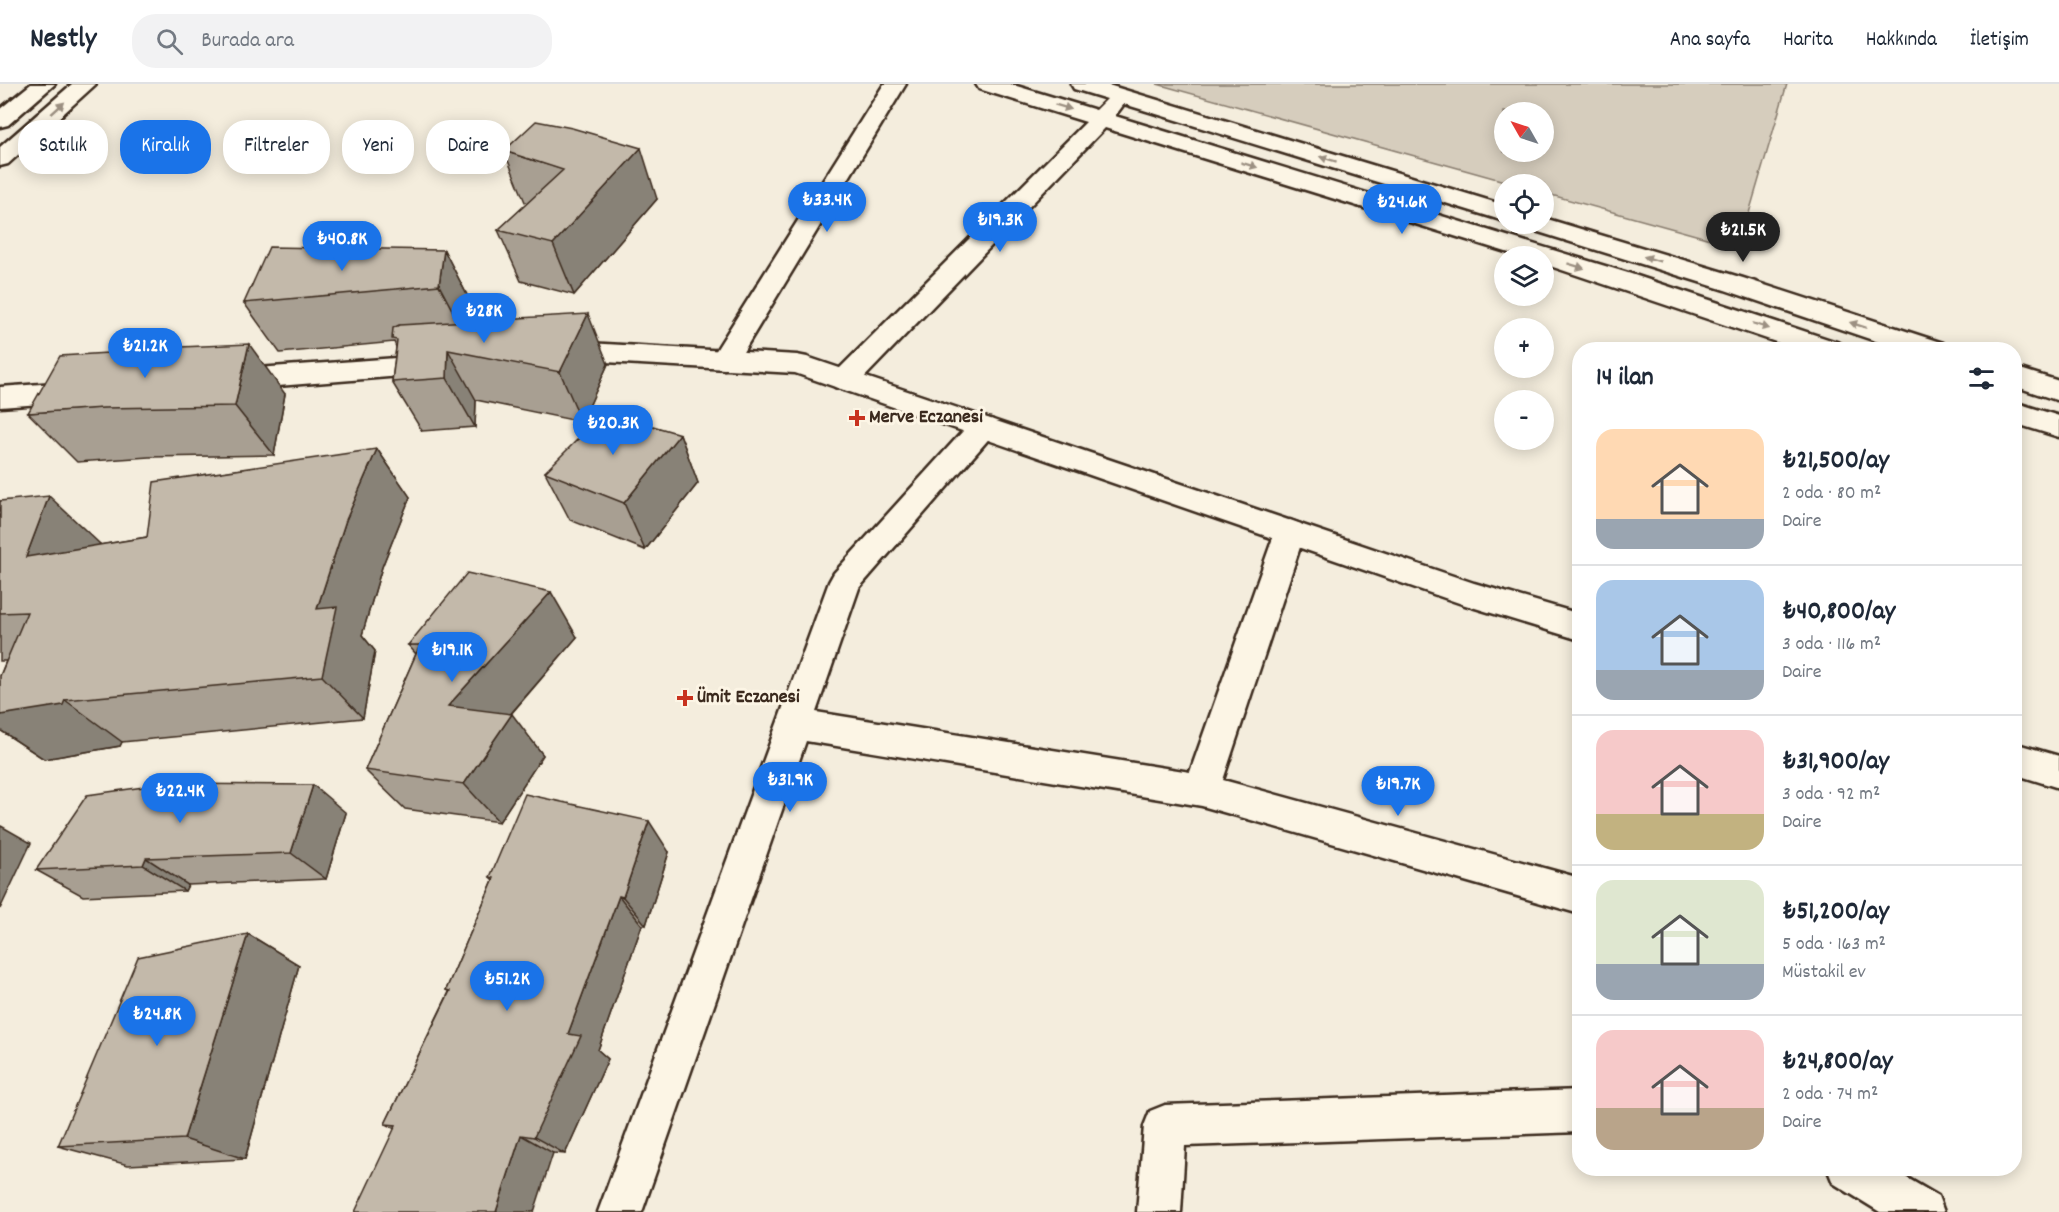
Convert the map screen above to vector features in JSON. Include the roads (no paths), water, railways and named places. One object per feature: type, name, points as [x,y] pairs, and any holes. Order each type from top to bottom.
[{"type":"street","points":[[0,120],[44,84]]},
{"type":"street","points":[[0,159],[85,84]]},
{"type":"street","points":[[724,360],[895,84]]},
{"type":"street","points":[[987,84],[1619,279],[1806,342]]},
{"type":"street","points":[[1082,84],[1494,210]]},
{"type":"street","points":[[845,380],[1101,119],[1119,95]]},
{"type":"street","points":[[1554,229],[1734,284],[1909,342]]},
{"type":"street","points":[[529,357],[588,352],[797,364],[1473,595],[1572,625]]},
{"type":"street","points":[[200,382],[459,362]]},
{"type":"street","points":[[2022,379],[2059,391]]},
{"type":"street","points":[[0,398],[106,389]]},
{"type":"street","points":[[2022,415],[2059,427]]},
{"type":"street","points":[[620,1212],[844,582],[983,427]]},
{"type":"street","points":[[1202,790],[1290,532]]},
{"type":"street","points":[[794,724],[1202,790],[1572,894]]},
{"type":"street","points":[[2022,761],[2059,772]]},
{"type":"street","points":[[1159,1212],[1166,1126],[1572,1111]]},
{"type":"street","points":[[1861,1176],[1922,1212]]},
{"type":"place","name":"Merve Eczanesi","points":[[857,418]]},
{"type":"place","name":"Ümit Eczanesi","points":[[685,698]]}]
